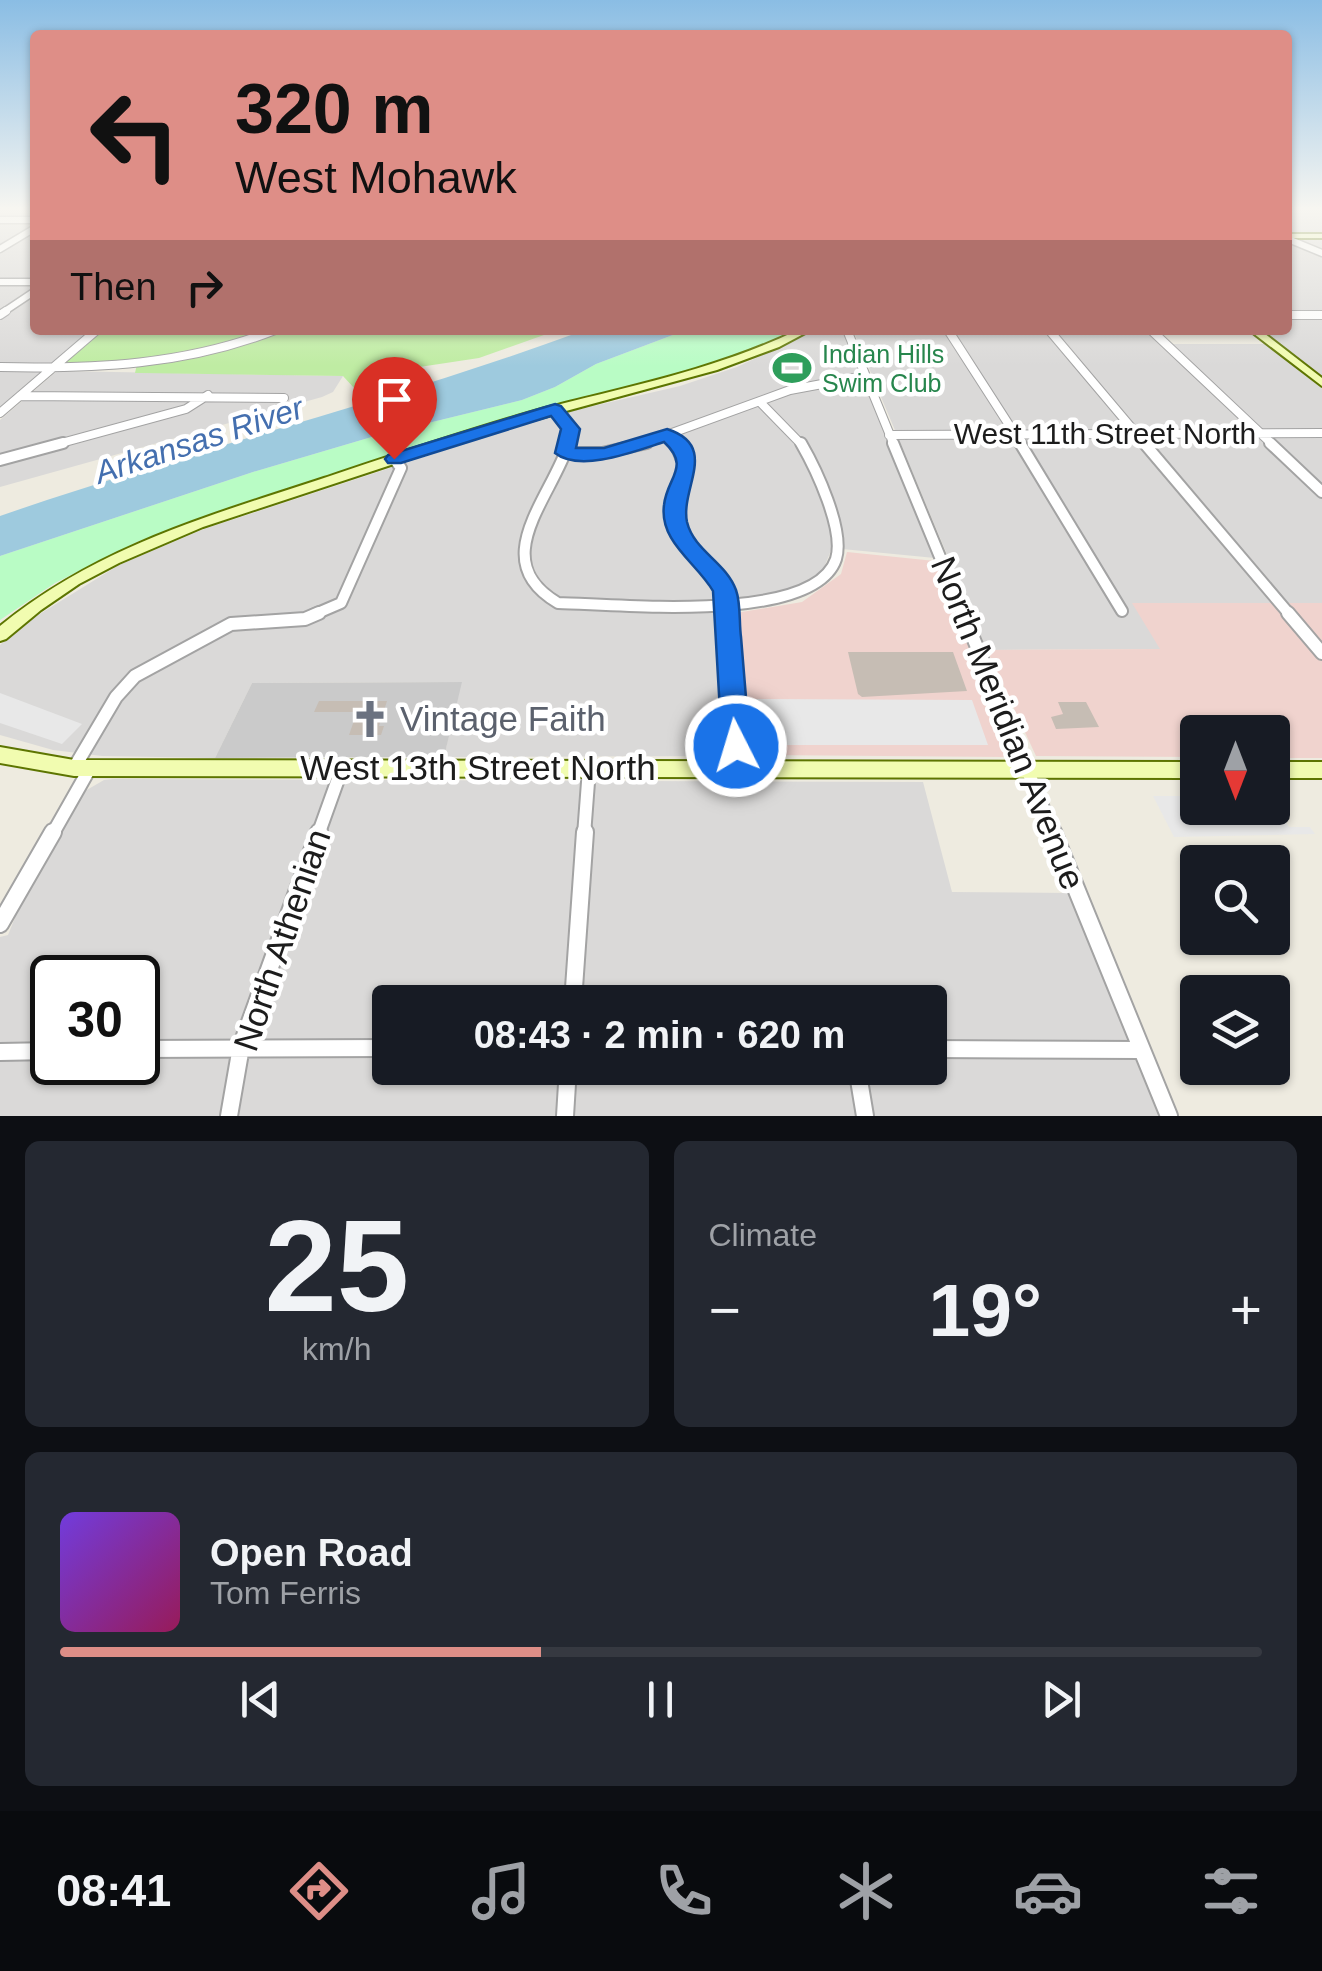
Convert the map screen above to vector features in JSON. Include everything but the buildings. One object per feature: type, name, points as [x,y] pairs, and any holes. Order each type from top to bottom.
[{"type":"street","points":[[0,282],[30,282]]},
{"type":"street","points":[[0,315],[30,294]]},
{"type":"street","points":[[1292,315],[1322,315]]},
{"type":"street","points":[[0,412],[91,335]]},
{"type":"street","points":[[0,367],[122,367],[220,349],[261,335]]},
{"type":"street","points":[[0,636],[18,618],[101,565],[141,546],[394,459],[555,410],[701,375],[796,335]]},
{"type":"street","name":"North Meridian Avenue","points":[[849,335],[1169,1116]]},
{"type":"street","points":[[951,335],[1122,611]]},
{"type":"street","points":[[1052,335],[1322,653]]},
{"type":"street","points":[[1156,335],[1322,492]]},
{"type":"street","points":[[1260,335],[1322,383]]},
{"type":"street","points":[[565,453],[606,454],[824,379],[865,376]]},
{"type":"street","points":[[0,460],[186,408],[208,395]]},
{"type":"street","points":[[20,396],[284,398]]},
{"type":"street","points":[[555,410],[570,429],[565,453],[536,514],[521,564],[524,580],[532,590],[558,604],[726,605],[778,601],[796,594],[816,584],[837,554],[836,532],[808,452],[791,427],[760,402]]},
{"type":"street","name":"West 11th Street North","points":[[889,435],[1322,433]]},
{"type":"street","points":[[667,434],[683,450],[688,464],[674,505],[677,526],[688,548],[718,577],[726,605],[738,769]]},
{"type":"street","points":[[0,924],[116,697],[135,676],[231,624],[306,619],[340,602],[387,506],[401,468],[394,459]]},
{"type":"street","name":"West 13th Street North","points":[[0,755],[82,768],[1180,770]]},
{"type":"street","name":"North Athenian","points":[[229,1116],[242,1048],[342,767]]},
{"type":"street","points":[[574,985],[589,769]]},
{"type":"street","points":[[1290,770],[1322,770]]},
{"type":"street","points":[[160,1049],[372,1048]]},
{"type":"street","points":[[947,1049],[1142,1050]]},
{"type":"street","points":[[0,1052],[30,1051]]},
{"type":"street","points":[[564,1116],[567,1085]]},
{"type":"street","points":[[860,1085],[865,1116]]},
{"type":"shaded area","points":[[0,262],[30,262],[30,335],[85,335],[0,407]]},
{"type":"shaded area","points":[[1292,262],[1322,262],[1322,379],[1265,335],[1292,335]]},
{"type":"shaded area","points":[[804,335],[845,335],[935,558],[832,548],[823,570],[812,581],[777,596],[719,601],[731,751],[727,756],[444,757],[461,682],[252,683],[215,758],[102,756],[53,750],[0,735],[0,645],[22,625],[119,565],[204,529],[546,417],[680,386],[737,367]]},
{"type":"shaded area","points":[[855,335],[1152,335],[1161,344],[1268,344],[1322,386],[1322,603],[1134,603],[1161,649],[987,650]]},
{"type":"shaded area","points":[[57,371],[343,376],[333,392],[322,397],[0,487],[0,420]]},
{"type":"shaded area","points":[[847,552],[935,561],[1009,749],[1007,757],[750,755],[736,613],[802,602],[841,574]]},
{"type":"shaded area","points":[[1132,603],[1322,603],[1322,758],[1290,758],[1290,715],[1180,715],[1180,757],[1036,756],[987,650],[1160,649]]},
{"type":"shaded area","points":[[462,682],[444,757],[215,758],[252,683]]},
{"type":"shaded area","points":[[0,693],[82,724],[62,744],[0,723]]},
{"type":"shaded area","points":[[751,699],[972,700],[988,745],[756,745]]},
{"type":"shaded area","points":[[114,779],[923,782],[952,892],[1070,893],[1159,1116],[0,1116],[0,937],[8,935],[25,893],[85,791]]},
{"type":"shaded area","points":[[1153,796],[1180,796],[1180,825],[1288,825],[1310,827],[1315,834],[1174,837]]},
{"type":"green space","points":[[97,335],[544,335],[479,358],[373,374],[354,388],[343,376],[135,373],[137,364],[64,363]]},
{"type":"green space","points":[[673,335],[784,335],[725,362],[471,429],[139,541],[55,583],[0,620],[0,556],[253,472],[375,436],[522,400],[596,364]]},
{"type":"water","points":[[571,335],[673,335],[596,364],[522,400],[375,436],[253,472],[0,556],[0,516]]},
{"type":"place","name":"Indian Hills Swim Club","points":[[792,368]]},
{"type":"place","name":"Vintage Faith","points":[[370,719]]},
{"type":"route","points":[[394,459],[555,410],[570,429],[565,453],[606,454],[667,434],[683,450],[688,464],[676,492],[677,526],[688,548],[718,577],[724,591],[736,746]]},
{"type":"water label","name":"Arkansas River","points":[[199,440]]}]
